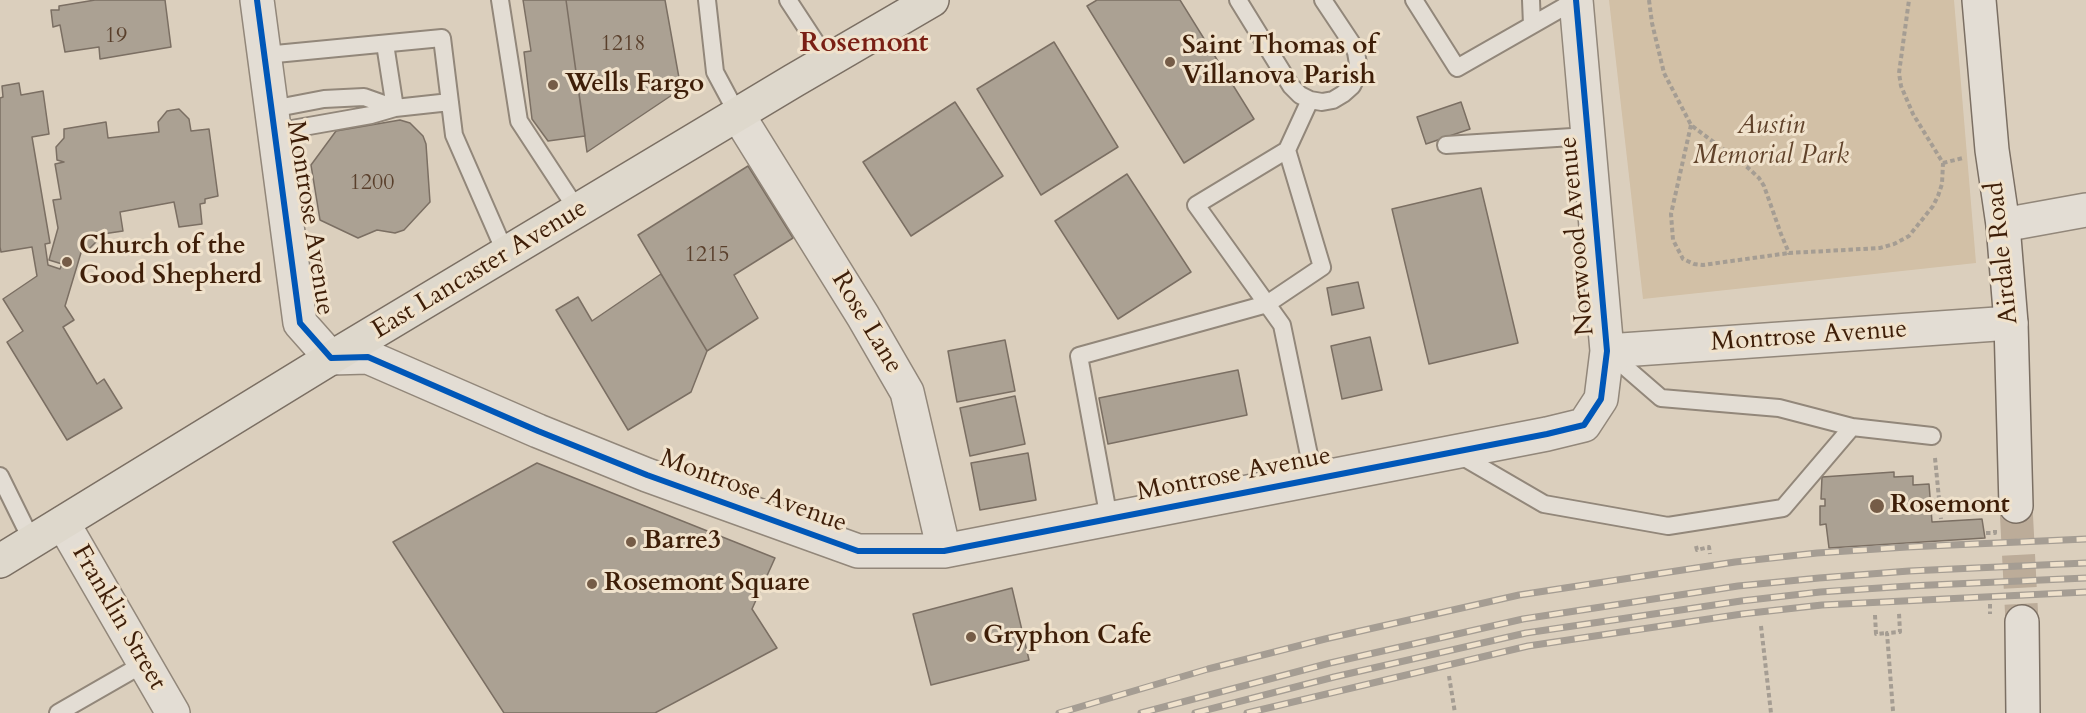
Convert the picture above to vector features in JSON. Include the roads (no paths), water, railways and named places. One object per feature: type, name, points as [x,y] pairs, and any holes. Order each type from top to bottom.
[{"type":"highway","name":"East Lancaster Avenue","points":[[0,561],[331,358],[932,0]]},
{"type":"street","name":"Montrose Avenue","points":[[257,0],[300,322],[331,358],[368,357],[538,431],[647,475],[858,551],[944,551],[1547,434]]},
{"type":"street","name":"Norwood Avenue","points":[[1547,434],[1584,425],[1601,399],[1607,351],[1576,0]]},
{"type":"street","name":"Airdale Road","points":[[1979,0],[1992,150],[2011,323],[2016,506]]},
{"type":"street","name":"Rose Lane","points":[[738,115],[863,316],[907,392],[944,551]]},
{"type":"street","points":[[2002,225],[2086,210]]},
{"type":"street","name":"Montrose Avenue","points":[[1607,351],[2011,323]]},
{"type":"street","name":"Franklin Street","points":[[63,523],[173,713]]},
{"type":"street","points":[[2022,622],[2023,713]]},
{"type":"lane","points":[[500,0],[519,121],[578,211]]},
{"type":"lane","points":[[706,0],[715,72],[738,115]]},
{"type":"lane","points":[[788,0],[828,60]]},
{"type":"lane","points":[[1238,0],[1291,86],[1300,95],[1322,102],[1333,100],[1352,86],[1357,76],[1358,64],[1356,52],[1323,0]]},
{"type":"lane","points":[[1414,0],[1457,68],[1576,0]]},
{"type":"lane","points":[[1531,0],[1532,26]]},
{"type":"lane","points":[[265,55],[442,38],[454,135],[506,254]]},
{"type":"lane","points":[[385,44],[395,108]]},
{"type":"lane","points":[[274,120],[324,99],[364,97],[395,108]]},
{"type":"lane","points":[[1310,100],[1287,150],[1196,205],[1282,324],[1314,479]]},
{"type":"lane","points":[[274,120],[371,115],[395,108],[450,102]]},
{"type":"lane","points":[[1446,145],[1588,136]]},
{"type":"lane","points":[[1109,519],[1079,356],[1267,304],[1322,267],[1287,150]]},
{"type":"lane","points":[[1607,351],[1661,398],[1779,408],[1852,427],[1932,436]]},
{"type":"lane","points":[[1455,452],[1544,504],[1668,526],[1783,508],[1852,427]]},
{"type":"lane","points":[[0,476],[32,541]]},
{"type":"lane","points":[[58,713],[145,663]]},
{"type":"tunnel","points":[[2016,506],[2022,622]]},
{"type":"railway","points":[[1059,713],[1208,669],[1325,639],[1519,595],[1735,562],[1817,553],[2086,539]]},
{"type":"railway","points":[[1141,713],[1330,663],[1523,619],[1738,586],[1909,571],[2086,563]]},
{"type":"railway","points":[[1195,713],[1334,677],[1526,633],[1741,601],[1820,592],[2086,578]]},
{"type":"railway","points":[[1247,713],[1528,646],[1742,614],[1822,605],[2086,592]]},
{"type":"place","name":"Saint Thomas of Villanova Parish","points":[[1170,62]]},
{"type":"place","name":"Wells Fargo","points":[[553,85]]},
{"type":"place","name":"Church of the Good Shepherd","points":[[67,262]]},
{"type":"place","name":"Rosemont","points":[[1877,506]]},
{"type":"place","name":"Barre3","points":[[631,542]]},
{"type":"place","name":"Rosemont Square","points":[[592,584]]},
{"type":"place","name":"Gryphon Cafe","points":[[971,637]]},
{"type":"district","name":"Rosemont","points":[[864,45]]},
{"type":"park label","name":"Austin Memorial Park","points":[[1771,142]]}]
